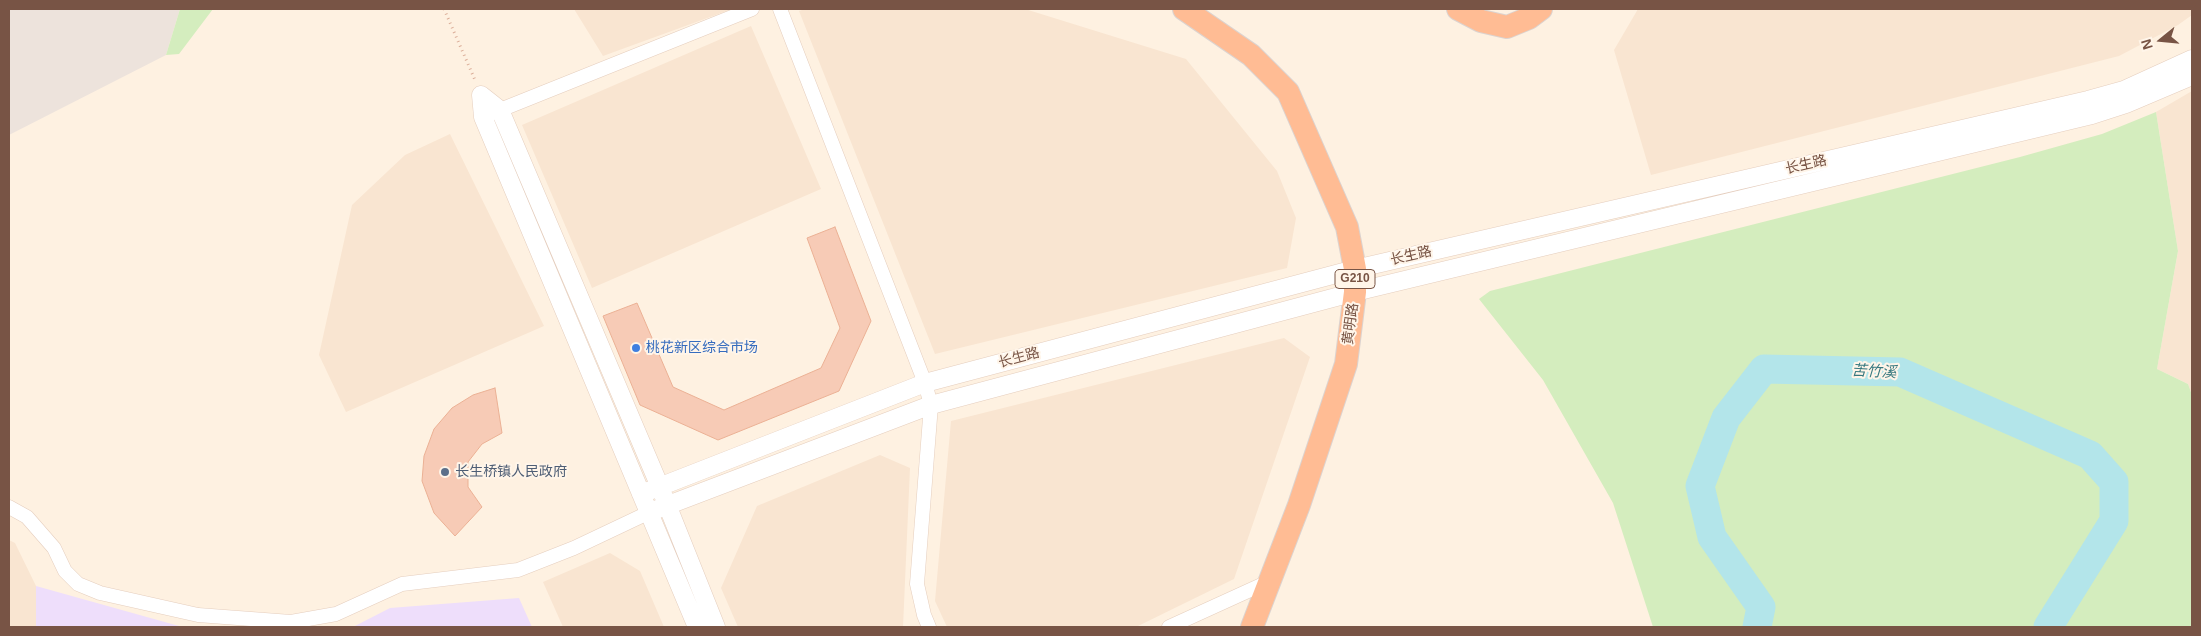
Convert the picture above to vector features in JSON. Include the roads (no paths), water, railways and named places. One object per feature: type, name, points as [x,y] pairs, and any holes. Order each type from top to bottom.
[{"type":"highway","name":"黄明路","points":[[1184,9],[1251,55],[1288,92],[1347,227],[1355,269],[1355,292],[1346,364],[1299,505],[1252,627]]},
{"type":"highway","points":[[1458,9],[1481,21],[1507,27],[1529,18],[1541,9]]},
{"type":"street","points":[[483,117],[752,9]]},
{"type":"street","points":[[780,9],[925,383],[931,405],[917,584],[924,616],[929,627]]},
{"type":"street","name":"长生路","points":[[641,494],[925,383],[1355,269],[2088,100],[2124,90],[2192,59]]},
{"type":"street","name":"长生路","points":[[650,512],[931,405],[1355,292],[2092,115],[2126,104],[2192,76]]},
{"type":"street","points":[[697,627],[483,117],[481,95],[500,110],[668,506],[716,627]]},
{"type":"street","points":[[9,507],[27,517],[54,548],[65,571],[78,584],[100,593],[198,615],[291,622],[336,614],[402,584],[518,570],[574,548],[650,512]]},
{"type":"street","points":[[1169,627],[1267,589]]},
{"type":"waterway","name":"苦竹溪","points":[[1757,627],[1761,607],[1712,537],[1700,486],[1726,418],[1764,369],[1900,372],[2090,455],[2114,482],[2114,521],[2048,627]]},
{"type":"place","name":"桃花新区综合市场","points":[[636,348]]},
{"type":"place","name":"长生桥镇人民政府","points":[[445,472]]}]
